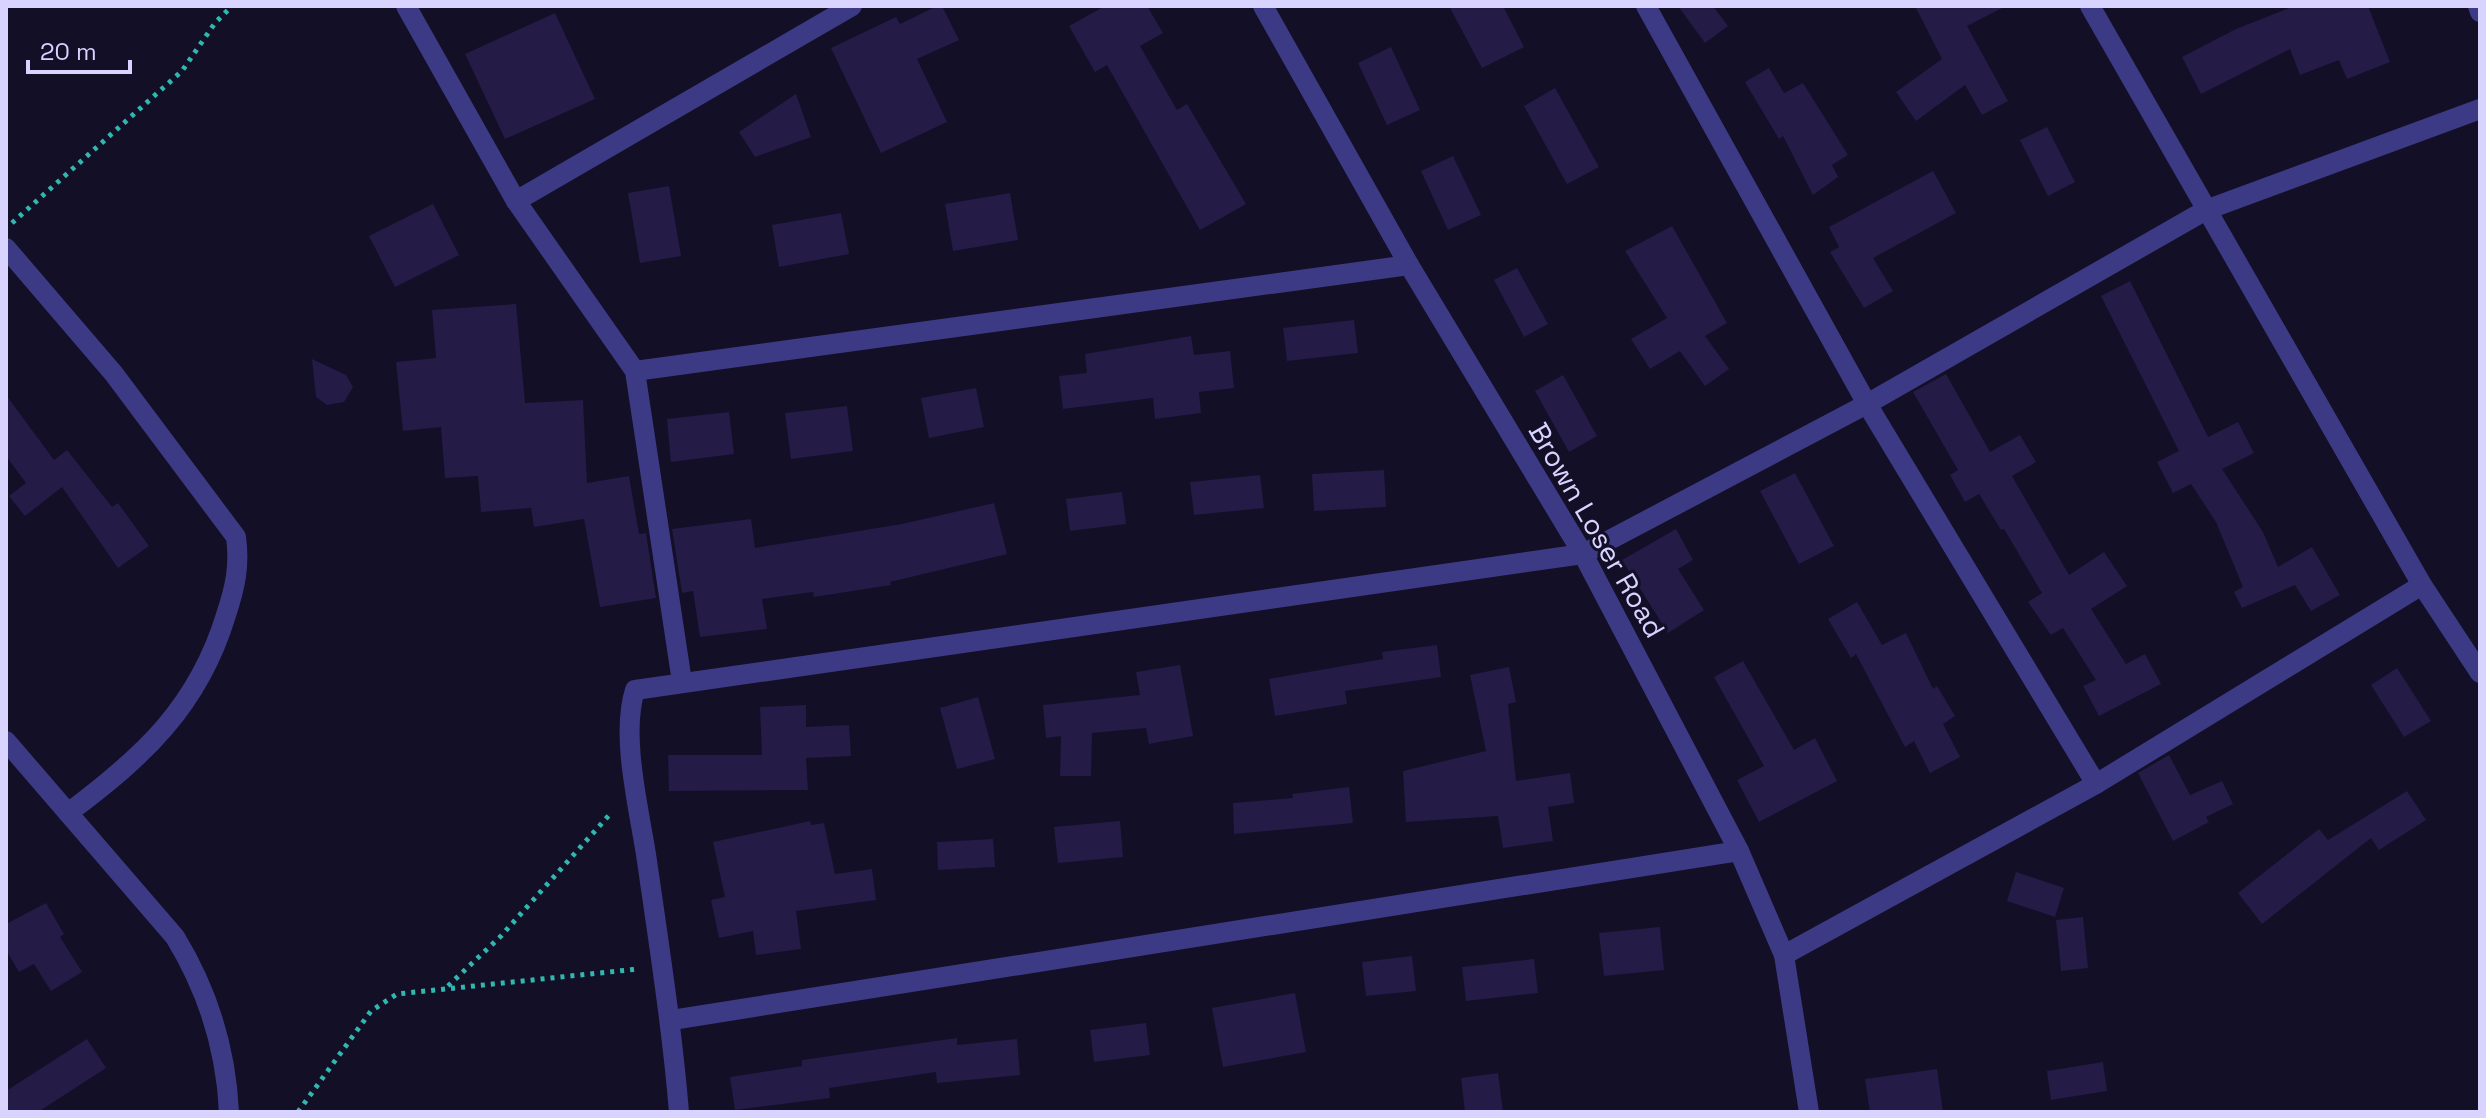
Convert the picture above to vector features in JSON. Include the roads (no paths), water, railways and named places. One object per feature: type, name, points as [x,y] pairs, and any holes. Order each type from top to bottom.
[{"type":"street","points":[[406,6],[516,201],[635,371],[682,682]]},
{"type":"street","points":[[516,201],[852,6]]},
{"type":"street","name":"Brown Loser Road","points":[[1263,6],[1409,265],[1583,554],[1739,851],[1784,955],[1809,1112]]},
{"type":"street","points":[[1646,6],[1867,404],[2096,784]]},
{"type":"street","points":[[2090,6],[2422,585],[2480,673]]},
{"type":"street","points":[[2478,6],[2480,12]]},
{"type":"street","points":[[679,1112],[672,1020],[636,785],[629,717],[635,690],[1583,554],[1867,404],[2206,210],[2480,109]]},
{"type":"street","points":[[6,248],[114,374],[236,537],[240,565],[221,632],[199,685],[126,770],[68,813]]},
{"type":"street","points":[[635,371],[1409,265]]},
{"type":"street","points":[[1784,955],[2096,784],[2422,585]]},
{"type":"street","points":[[6,741],[175,937],[197,973],[214,1014],[229,1112]]},
{"type":"street","points":[[672,1020],[1739,851]]}]
